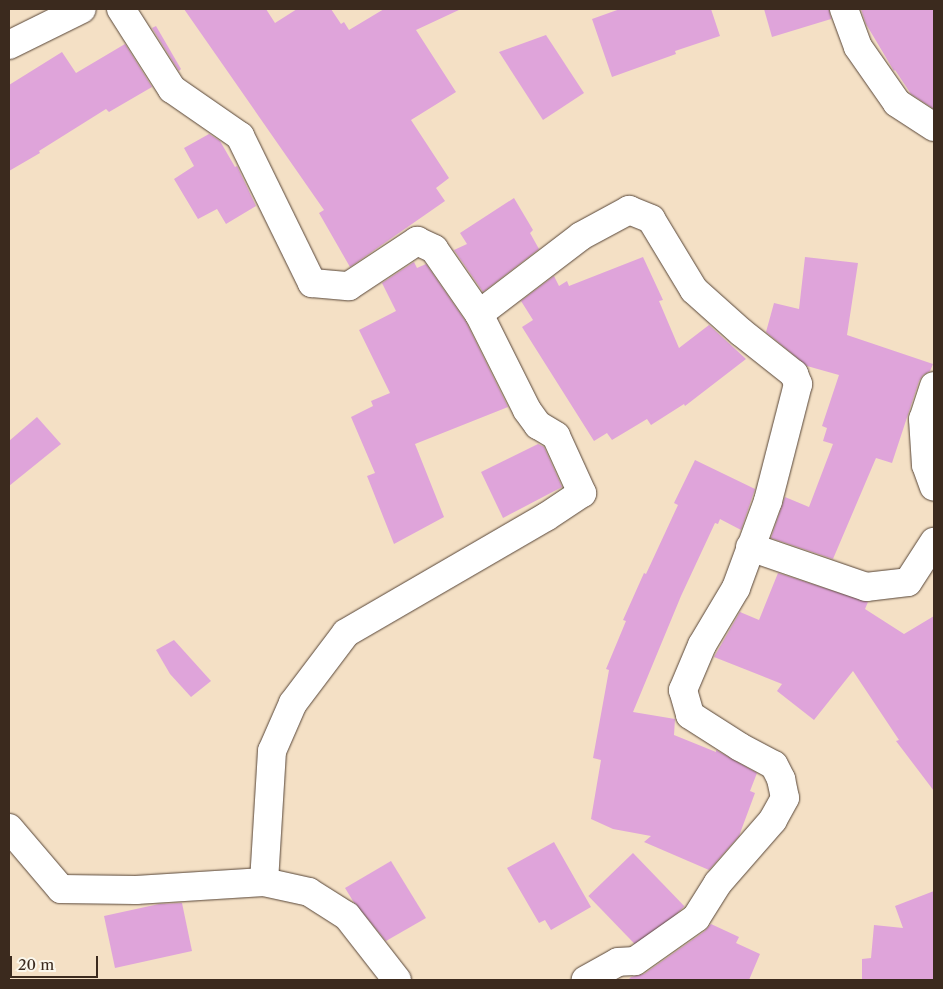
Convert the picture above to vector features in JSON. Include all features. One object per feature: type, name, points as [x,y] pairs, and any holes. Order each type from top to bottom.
[{"type":"street","points":[[9,45],[82,9]]},
{"type":"street","points":[[121,9],[172,89],[240,136],[312,283],[349,286],[417,241],[434,249],[479,314],[527,410],[538,425],[556,436],[582,493],[537,522],[346,633],[293,703],[272,751],[264,882]]},
{"type":"street","points":[[844,9],[858,47],[896,103],[934,127]]},
{"type":"street","points":[[479,314],[581,236],[629,210],[651,219],[694,290],[741,332],[794,374],[798,384],[768,501],[736,588],[702,645],[682,690],[690,715],[774,765],[781,779],[785,798],[773,820],[718,883],[696,918],[635,961],[618,962],[586,980]]},
{"type":"street","points":[[934,386],[923,419],[926,465],[934,487]]},
{"type":"street","points":[[750,547],[866,587],[908,582],[934,542]]},
{"type":"street","points":[[9,828],[61,889],[136,890],[264,882],[309,892],[347,916],[396,980]]},
{"type":"building","points":[[184,9],[266,9],[275,23],[297,9],[331,9],[341,24],[344,22],[349,30],[384,9],[461,9],[416,30],[456,92],[411,120],[449,178],[436,188],[445,201],[350,267],[319,213],[324,210]]},
{"type":"building","points":[[620,9],[711,9],[720,36],[675,51],[676,54],[612,77],[592,19]]},
{"type":"building","points":[[764,9],[829,9],[831,19],[772,37]]},
{"type":"building","points":[[861,9],[934,9],[934,109],[911,94],[894,71],[866,24]]},
{"type":"building","points":[[156,26],[181,69],[179,71],[152,28]]},
{"type":"building","points":[[546,35],[584,93],[543,120],[499,52]]},
{"type":"building","points":[[125,44],[152,87],[109,112],[106,109],[39,151],[40,153],[9,171],[9,85],[62,52],[76,73]]},
{"type":"building","points":[[209,134],[220,141],[235,167],[237,166],[256,206],[226,224],[217,209],[198,219],[174,179],[194,166],[184,148]]},
{"type":"building","points":[[514,198],[533,230],[530,233],[539,249],[483,292],[454,250],[467,244],[460,233]]},
{"type":"building","points":[[643,257],[663,300],[659,301],[679,348],[709,325],[746,359],[685,406],[684,404],[651,425],[647,419],[612,440],[607,433],[594,441],[522,327],[533,320],[521,301],[554,276],[559,286],[567,281],[569,286]]},
{"type":"building","points":[[805,257],[858,263],[847,335],[933,364],[930,371],[923,375],[919,381],[892,463],[876,458],[833,559],[771,538],[785,497],[809,507],[833,444],[823,441],[827,428],[822,426],[839,375],[807,366],[766,332],[774,303],[799,309]]},
{"type":"building","points":[[414,262],[417,268],[426,264],[466,322],[508,407],[415,444],[444,517],[394,544],[367,476],[375,473],[351,417],[373,406],[371,401],[390,393],[359,330],[396,311],[382,283]]},
{"type":"building","points":[[37,417],[61,444],[9,486],[9,441]]},
{"type":"building","points":[[538,444],[544,447],[562,487],[503,518],[481,472]]},
{"type":"building","points":[[695,460],[755,489],[741,530],[720,519],[718,524],[715,523],[681,596],[633,712],[675,719],[674,735],[716,752],[716,750],[757,773],[750,791],[755,793],[739,836],[709,870],[644,842],[651,836],[613,829],[591,819],[601,760],[593,758],[609,670],[606,669],[626,621],[623,620],[678,505],[674,503]]},
{"type":"building","points":[[778,573],[868,602],[865,609],[904,634],[934,616],[934,791],[896,741],[899,740],[853,671],[814,720],[777,691],[782,684],[714,657],[740,612],[759,620]]},
{"type":"building","points":[[174,640],[211,681],[191,697],[170,674],[156,650]]},
{"type":"building","points":[[554,842],[591,907],[551,930],[545,920],[539,923],[507,868]]},
{"type":"building","points":[[633,853],[684,906],[640,949],[588,896]]},
{"type":"building","points":[[391,861],[426,918],[386,941],[353,901],[345,888]]},
{"type":"building","points":[[934,891],[934,980],[862,980],[862,959],[871,958],[874,925],[903,928],[895,906]]},
{"type":"building","points":[[182,903],[192,951],[115,968],[104,916],[159,904]]},
{"type":"building","points":[[711,924],[739,937],[736,943],[760,954],[749,980],[628,980],[631,977],[644,974],[705,931]]}]
